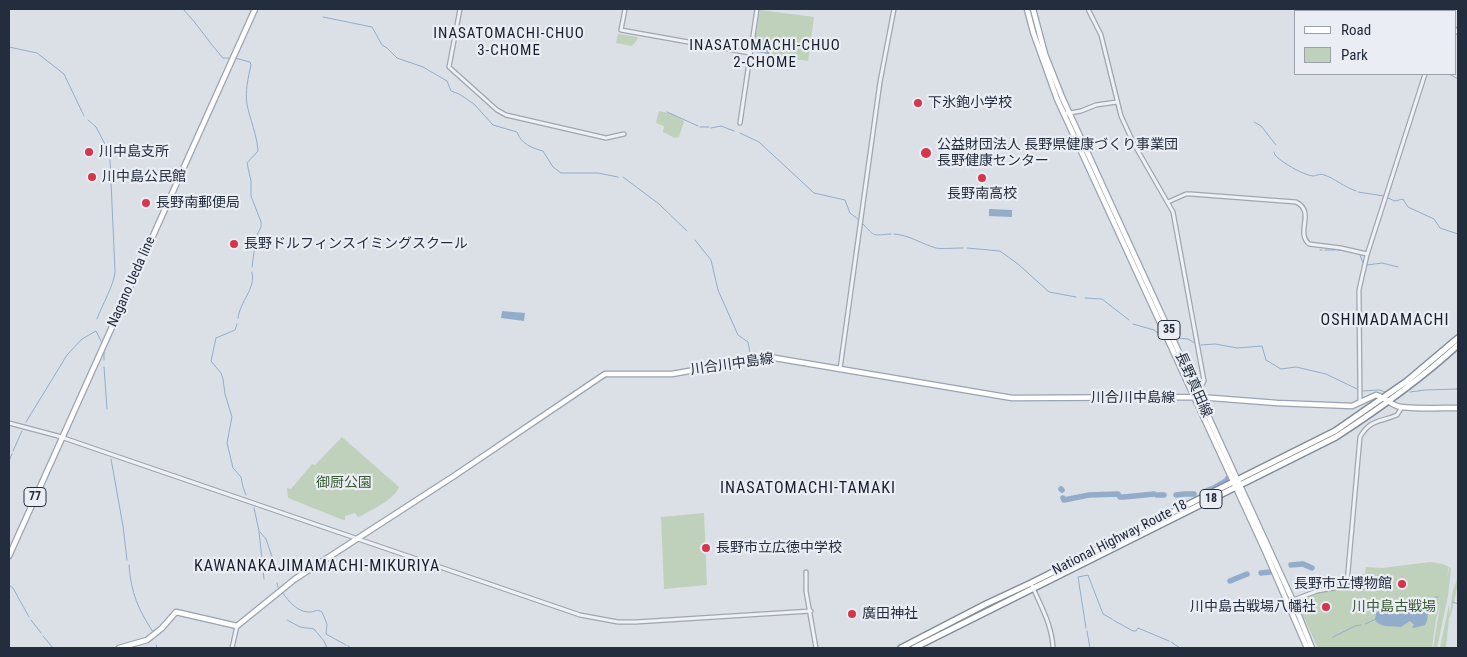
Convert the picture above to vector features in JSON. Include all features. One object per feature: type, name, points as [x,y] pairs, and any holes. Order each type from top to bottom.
[{"type":"highway","name":"National Highway Route 18","points":[[1386,401],[1458,338]]},
{"type":"highway","name":"National Highway Route 18","points":[[914,648],[1335,431],[1386,401],[1438,363],[1458,345]]},
{"type":"highway","name":"National Highway Route 18","points":[[901,648],[986,604],[1032,586]]},
{"type":"main road","name":"Nagano Ueda line","points":[[9,556],[255,9]]},
{"type":"main road","name":"長野真田線","points":[[1027,9],[1048,77],[1194,388],[1196,397]]},
{"type":"main road","name":"長野真田線","points":[[1033,9],[1045,54],[1067,114],[1312,648]]},
{"type":"main road","name":"川合川中島線","points":[[237,626],[295,578],[453,477],[605,374],[672,374],[769,357],[1012,398],[1196,397],[1352,406],[1360,404],[1372,396],[1378,396],[1402,407],[1458,408]]},
{"type":"main road","name":"長野真田線","points":[[1290,602],[1307,648]]},
{"type":"main road","points":[[119,648],[147,640],[162,628],[176,612],[237,626]]},
{"type":"street","points":[[460,9],[449,67],[497,110],[506,115],[606,138],[624,134]]},
{"type":"street","points":[[626,9],[621,30],[750,53]]},
{"type":"street","points":[[740,123],[757,9]]},
{"type":"street","points":[[840,370],[879,84],[894,9]]},
{"type":"street","points":[[1088,9],[1100,35],[1121,116],[1134,144],[1168,202],[1177,226],[1204,381],[1202,385],[1194,388]]},
{"type":"street","points":[[1360,404],[1359,290],[1367,254],[1425,75]]},
{"type":"street","points":[[1067,114],[1096,105],[1117,102]]},
{"type":"street","points":[[1168,202],[1191,194],[1296,202],[1302,205],[1305,210],[1304,238],[1309,244],[1367,254]]},
{"type":"street","points":[[1290,602],[1317,591],[1345,586],[1347,583],[1360,437],[1364,430],[1373,423],[1397,415],[1402,407]]},
{"type":"street","points":[[9,423],[62,438],[580,615],[618,622],[667,621],[811,611]]},
{"type":"street","points":[[806,572],[806,591],[816,648]]},
{"type":"street","points":[[1032,586],[1046,616],[1052,636],[1053,648]]},
{"type":"street","points":[[232,648],[237,626]]},
{"type":"green space","points":[[760,10],[814,17],[808,61],[772,56],[774,43],[755,40]]},
{"type":"green space","points":[[618,34],[638,37],[632,46],[616,43]]},
{"type":"green space","points":[[659,111],[673,114],[684,121],[679,137],[675,138],[663,132],[664,126],[656,123]]},
{"type":"green space","name":"御厨公園","points":[[342,437],[399,487],[393,496],[383,504],[358,517],[355,513],[345,516],[345,520],[288,498],[287,488],[291,489],[312,464],[315,465]]},
{"type":"green space","points":[[704,513],[707,585],[664,589],[661,517]]},
{"type":"green space","name":"川中島古戦場","points":[[1430,562],[1449,567],[1447,576],[1450,567],[1451,569],[1448,596],[1437,648],[1433,648],[1440,606],[1432,648],[1318,648],[1296,601],[1320,591],[1344,589],[1348,584],[1357,583],[1358,574],[1365,574],[1366,567],[1382,568]]},
{"type":"green space","points":[[1458,576],[1458,585],[1451,615],[1449,618],[1446,648],[1440,648],[1449,604],[1450,616],[1452,594]]},
{"type":"water","points":[[755,40],[774,43],[772,51],[769,54],[754,52]]},
{"type":"water","points":[[989,209],[1012,210],[1012,217],[989,216]]},
{"type":"water","points":[[502,311],[525,313],[524,321],[501,318]]},
{"type":"water","points":[[1415,604],[1425,609],[1428,614],[1425,625],[1414,628],[1410,621],[1401,627],[1386,626],[1377,623],[1375,620],[1376,613],[1381,610],[1396,614]]},
{"type":"waterway","points":[[183,9],[223,58],[229,58]]},
{"type":"waterway","points":[[323,17],[372,27],[382,45],[397,58],[423,67],[447,81],[451,91],[474,104],[493,125],[517,132],[521,140],[531,147],[543,151],[553,167],[561,173],[598,173],[618,177]]},
{"type":"waterway","points":[[9,47],[37,53],[64,74],[84,116]]},
{"type":"waterway","points":[[235,58],[250,62],[251,65],[246,99],[258,151],[247,163],[251,181],[251,196],[261,222],[261,227],[256,237],[252,267]]},
{"type":"waterway","points":[[1451,75],[1458,79]]},
{"type":"waterway","points":[[667,112],[698,126]]},
{"type":"waterway","points":[[88,120],[96,127],[106,146]]},
{"type":"waterway","points":[[1254,122],[1261,126],[1276,145]]},
{"type":"waterway","points":[[711,128],[721,126],[734,131]]},
{"type":"waterway","points":[[700,127],[709,127]]},
{"type":"waterway","points":[[740,133],[759,142],[814,193],[845,200],[850,213],[858,219]]},
{"type":"waterway","points":[[97,319],[115,272],[110,159],[108,152]]},
{"type":"waterway","points":[[1274,152],[1282,161],[1298,171],[1313,176],[1323,174],[1356,191]]},
{"type":"waterway","points":[[623,177],[659,204],[687,231]]},
{"type":"waterway","points":[[1358,192],[1384,196]]},
{"type":"waterway","points":[[1388,198],[1395,201],[1403,199],[1408,207],[1434,219],[1440,228],[1458,234]]},
{"type":"waterway","points":[[1303,215],[1303,223]]},
{"type":"waterway","points":[[863,224],[875,235],[891,234]]},
{"type":"waterway","points":[[894,234],[905,236],[936,248],[963,248]]},
{"type":"waterway","points":[[1304,239],[1306,244]]},
{"type":"waterway","points":[[695,240],[711,260],[718,290],[738,335],[748,342],[751,358]]},
{"type":"waterway","points":[[967,248],[1000,251],[1018,264],[1049,292],[1076,297]]},
{"type":"waterway","points":[[1325,250],[1335,250]]},
{"type":"waterway","points":[[1337,250],[1347,251]]},
{"type":"waterway","points":[[1360,255],[1363,263]]},
{"type":"waterway","points":[[1367,265],[1382,263],[1398,267]]},
{"type":"waterway","points":[[238,318],[252,284],[252,272]]},
{"type":"waterway","points":[[1085,298],[1102,299],[1129,320]]},
{"type":"waterway","points":[[237,324],[235,330],[216,338],[211,361],[221,373],[223,379],[225,394],[232,417],[227,443],[233,468],[241,477],[246,495]]},
{"type":"waterway","points":[[1133,324],[1154,330],[1162,336]]},
{"type":"waterway","points":[[26,422],[67,355],[82,339],[96,331],[102,343]]},
{"type":"waterway","points":[[1178,338],[1188,339],[1195,343]]},
{"type":"waterway","points":[[1201,345],[1215,344],[1237,348],[1262,346],[1266,360],[1281,369],[1296,367],[1326,374],[1357,389]]},
{"type":"waterway","points":[[104,351],[104,360]]},
{"type":"waterway","points":[[104,367],[107,409]]},
{"type":"waterway","points":[[1410,392],[1458,389]]},
{"type":"waterway","points":[[1362,391],[1379,390],[1386,392]]},
{"type":"waterway","points":[[13,451],[22,431]]},
{"type":"waterway","points":[[9,461],[12,454]]},
{"type":"waterway","points":[[111,459],[127,560]]},
{"type":"waterway","points":[[1214,488],[1228,478]]},
{"type":"waterway","points":[[1204,492],[1211,489]]},
{"type":"waterway","points":[[1063,498],[1064,500],[1089,495],[1118,494],[1120,497],[1124,497],[1154,494]]},
{"type":"waterway","points":[[1185,494],[1194,494]]},
{"type":"waterway","points":[[1176,495],[1185,494]]},
{"type":"waterway","points":[[1157,495],[1164,495]]},
{"type":"waterway","points":[[254,508],[259,531],[264,579]]},
{"type":"waterway","points":[[260,532],[266,539],[276,568]]},
{"type":"waterway","points":[[1291,565],[1302,564]]},
{"type":"waterway","points":[[1303,564],[1312,568]]},
{"type":"waterway","points":[[129,565],[131,584],[136,600],[153,632]]},
{"type":"waterway","points":[[1261,573],[1270,572]]},
{"type":"waterway","points":[[1230,581],[1247,574]]},
{"type":"waterway","points":[[1086,628],[1078,577],[1088,575],[1103,614],[1112,619]]},
{"type":"waterway","points":[[277,583],[278,587]]},
{"type":"waterway","points":[[9,585],[13,588],[29,617]]},
{"type":"waterway","points":[[282,592],[298,609],[306,612],[318,610],[322,612],[327,624],[326,634],[346,645]]},
{"type":"waterway","points":[[1425,607],[1435,597],[1438,597]]},
{"type":"waterway","points":[[1453,602],[1458,604]]},
{"type":"waterway","points":[[1365,624],[1376,619]]},
{"type":"waterway","points":[[31,620],[41,633]]},
{"type":"waterway","points":[[287,620],[300,627],[314,629],[327,648]]},
{"type":"waterway","points":[[1113,620],[1133,631],[1136,631],[1138,628],[1169,641]]},
{"type":"waterway","points":[[1333,637],[1361,625]]},
{"type":"waterway","points":[[1087,631],[1090,648]]},
{"type":"waterway","points":[[43,636],[53,648]]},
{"type":"waterway","points":[[1171,642],[1180,648]]},
{"type":"place","name":"下氷鉋小学校","points":[[918,103]]},
{"type":"place","name":"川中島支所","points":[[89,152]]},
{"type":"place","name":"公益財団法人 長野県健康づくり事業団 長野健康センター","points":[[926,153]]},
{"type":"place","name":"川中島公民館","points":[[92,177]]},
{"type":"place","name":"長野南高校","points":[[982,178]]},
{"type":"place","name":"長野南郵便局","points":[[146,203]]},
{"type":"place","name":"長野ドルフィンスイミングスクール","points":[[234,244]]},
{"type":"place","name":"長野市立広徳中学校","points":[[706,548]]},
{"type":"place","name":"長野市立博物館","points":[[1402,584]]},
{"type":"place","name":"川中島古戦場八幡社","points":[[1326,607]]},
{"type":"place","name":"廣田神社","points":[[852,614]]},
{"type":"district","name":"INASATOMACHI-CHUO 3-CHOME","points":[[509,42]]},
{"type":"district","name":"INASATOMACHI-CHUO 2-CHOME","points":[[765,54]]},
{"type":"district","name":"OSHIMADAMACHI","points":[[1385,321]]},
{"type":"district","name":"INASATOMACHI-TAMAKI","points":[[808,489]]},
{"type":"district","name":"KAWANAKAJIMAMACHI-MIKURIYA","points":[[317,567]]}]
